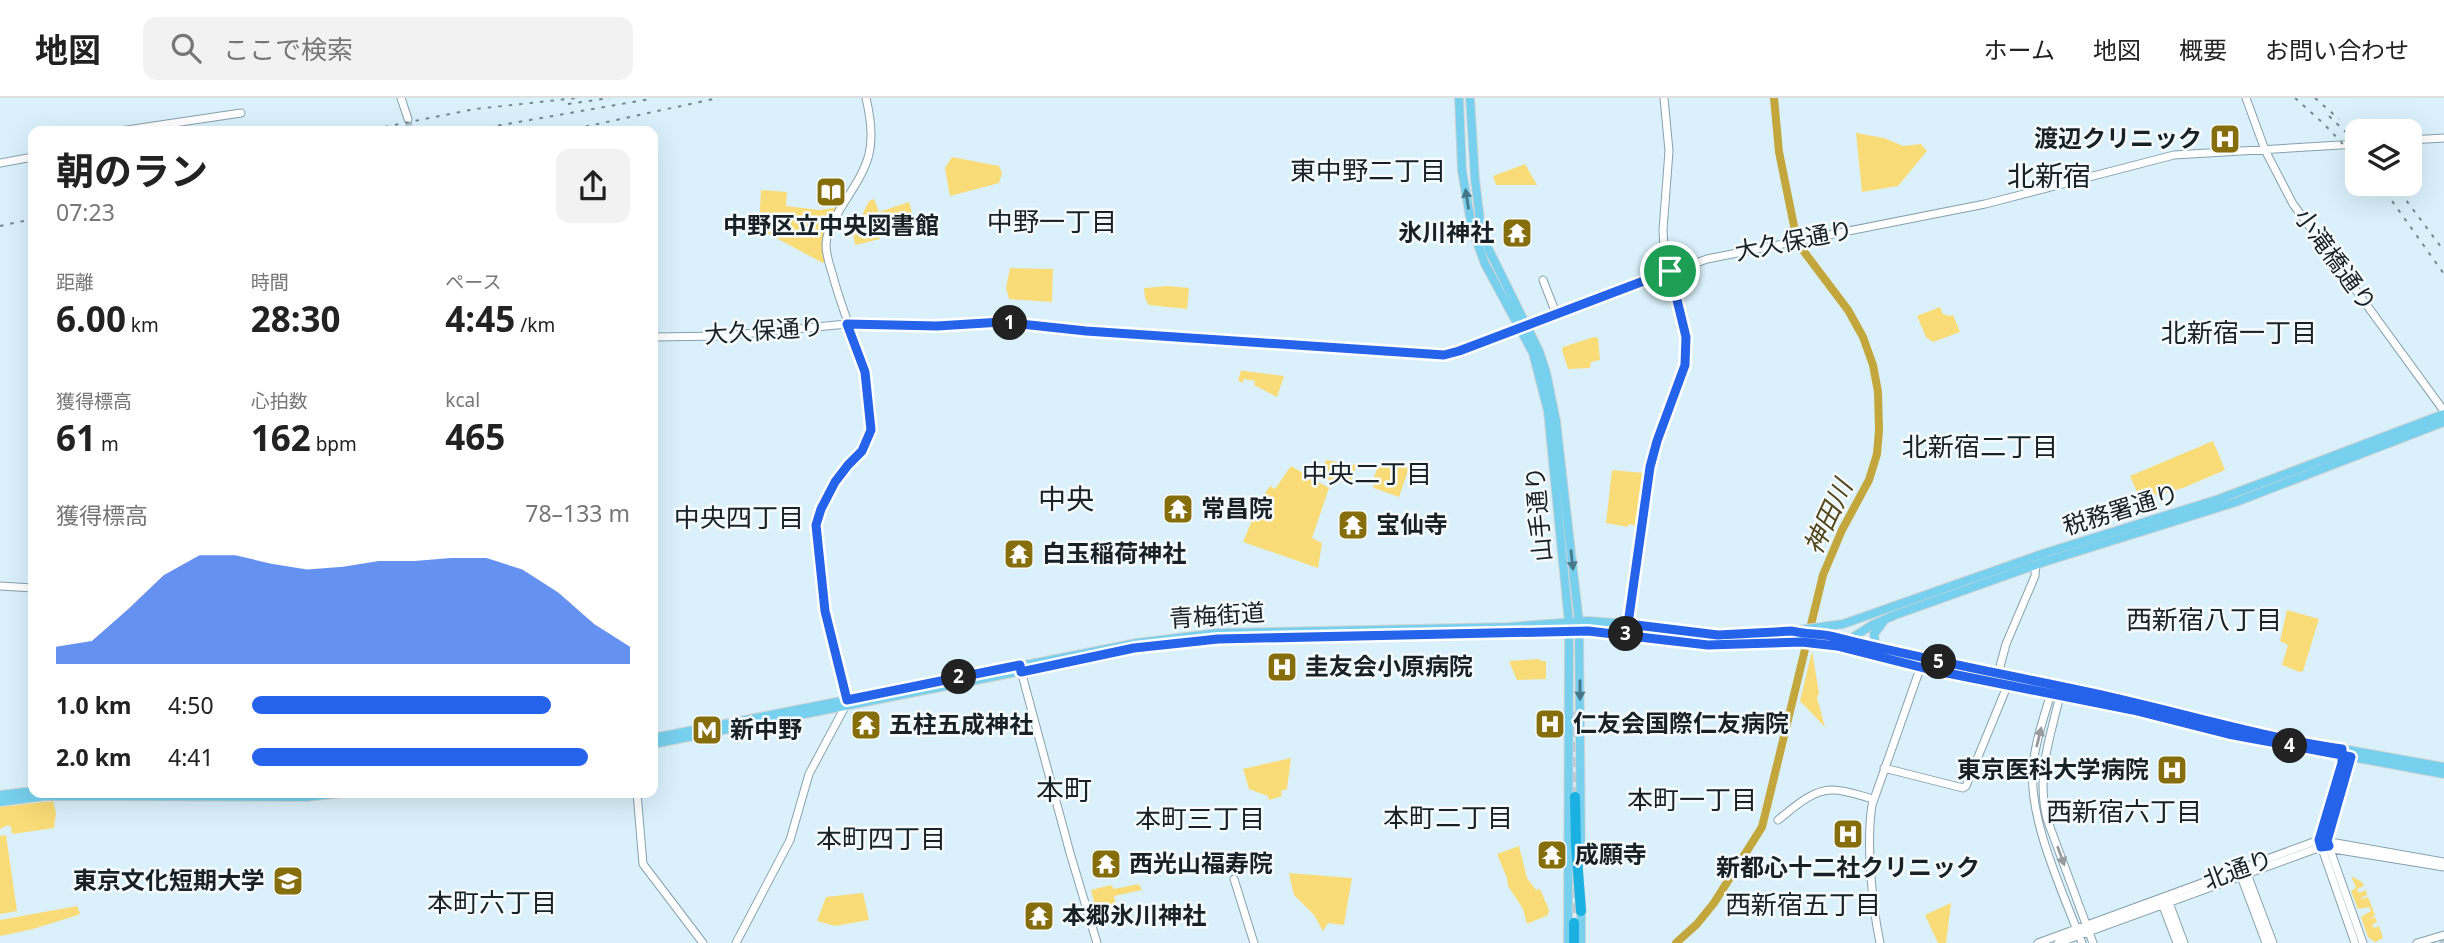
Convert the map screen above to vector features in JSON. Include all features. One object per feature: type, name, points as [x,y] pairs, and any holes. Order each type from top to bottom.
[{"type":"highway","points":[[1575,796],[1581,911]]},
{"type":"highway","points":[[1574,923],[1574,943]]},
{"type":"main road","points":[[736,943],[786,850],[808,774],[846,703],[825,611],[816,525],[835,482],[862,451],[871,430],[865,372],[847,324],[826,242],[831,226],[865,169],[870,155],[872,134],[866,98]]},
{"type":"main road","name":"山手通り","points":[[1459,98],[1462,171],[1472,228],[1486,264],[1524,327]]},
{"type":"main road","name":"山手通り","points":[[1469,98],[1481,228],[1524,327],[1545,396],[1572,599],[1579,626],[1568,943]]},
{"type":"main road","points":[[1628,624],[1650,467],[1685,365],[1686,337],[1664,248],[1669,163],[1664,98]]},
{"type":"main road","name":"小滝橋通り","points":[[2246,98],[2265,150],[2293,204],[2444,412]]},
{"type":"main road","points":[[405,99],[408,119]]},
{"type":"main road","points":[[154,126],[241,113]]},
{"type":"main road","points":[[2422,140],[2444,138]]},
{"type":"main road","name":"大久保通り","points":[[658,337],[723,336],[847,324],[937,326],[1002,322],[1086,331],[1444,355],[1558,316],[1707,259],[1985,204],[2174,155],[2345,145]]},
{"type":"main road","points":[[0,163],[28,158]]},
{"type":"main road","points":[[1543,280],[1558,316]]},
{"type":"main road","name":"税務署通り","points":[[1803,635],[1815,635],[2224,498],[2444,412]]},
{"type":"main road","name":"税務署通り","points":[[1837,646],[1888,618],[2036,560],[2253,495],[2444,422]]},
{"type":"main road","points":[[2268,481],[2270,485],[2300,477]]},
{"type":"main road","points":[[2224,498],[2253,490],[2253,495]]},
{"type":"main road","points":[[1998,674],[2006,644],[2035,576],[2036,560]]},
{"type":"main road","points":[[0,586],[28,588]]},
{"type":"main road","name":"山手通り","points":[[1572,599],[1569,627],[1575,796]]},
{"type":"main road","points":[[1881,649],[1875,642],[1874,634],[1878,626],[1888,618]]},
{"type":"main road","points":[[1854,622],[1846,631],[1848,640],[1864,654]]},
{"type":"main road","name":"青梅街道","points":[[658,743],[1020,668],[1134,648],[1218,639],[1628,624],[1718,635],[1792,631],[1803,635]]},
{"type":"main road","name":"青梅街道","points":[[1579,626],[1622,634],[1726,646],[1803,635],[1848,640],[1922,663],[2008,684],[2052,689],[2060,695],[2228,734],[2444,767]]},
{"type":"main road","name":"青梅街道","points":[[1815,635],[1837,646],[1864,654],[1998,674],[2052,689],[2444,774]]},
{"type":"main road","points":[[1880,943],[1875,916],[1870,826],[1873,799],[1922,663]]},
{"type":"main road","points":[[1020,668],[1097,943]]},
{"type":"main road","points":[[1884,768],[1963,788],[1966,786],[2008,684]]},
{"type":"main road","points":[[2052,689],[2033,766],[2032,794],[2038,822],[2079,936]]},
{"type":"main road","points":[[2060,695],[2044,762],[2043,798],[2047,819],[2093,943]]},
{"type":"main road","name":"青梅街道","points":[[658,737],[846,703]]},
{"type":"main road","points":[[2347,753],[2324,844],[2355,943]]},
{"type":"main road","points":[[1778,820],[1801,801],[1828,790],[1873,799]]},
{"type":"main road","points":[[0,795],[28,792]]},
{"type":"main road","points":[[0,802],[31,798]]},
{"type":"main road","points":[[637,798],[643,864],[703,943]]},
{"type":"main road","points":[[2324,844],[2444,864]]},
{"type":"main road","points":[[2324,844],[2363,943]]},
{"type":"main road","name":"北通り","points":[[2058,943],[2079,936],[2088,928],[2324,844]]},
{"type":"main road","points":[[2243,872],[2266,943]]},
{"type":"main road","points":[[2243,872],[2273,943]]},
{"type":"main road","points":[[1234,879],[1254,943]]},
{"type":"main road","points":[[2165,900],[2177,943]]},
{"type":"main road","points":[[2165,900],[2184,943]]},
{"type":"main road","points":[[1581,911],[1581,943]]},
{"type":"main road","points":[[2417,943],[2444,935]]},
{"type":"main road","name":"北通り","points":[[2038,943],[2079,936]]},
{"type":"shaded area","points":[[1856,133],[1884,138],[1903,146],[1921,144],[1927,151],[1898,186],[1862,192]]},
{"type":"shaded area","points":[[952,157],[999,166],[1002,173],[999,183],[950,196],[945,168]]},
{"type":"shaded area","points":[[1525,164],[1537,185],[1496,185],[1493,176]]},
{"type":"shaded area","points":[[761,190],[787,192],[786,206],[820,210],[839,207],[827,228],[826,260],[823,263],[761,230]]},
{"type":"shaded area","points":[[874,199],[879,212],[909,202],[914,219],[878,228],[880,239],[855,245],[853,233],[869,201]]},
{"type":"shaded area","points":[[1010,268],[1053,269],[1052,302],[1009,299],[1006,288]]},
{"type":"shaded area","points":[[1144,288],[1189,288],[1187,309],[1149,305]]},
{"type":"shaded area","points":[[1940,307],[1943,314],[1953,315],[1960,332],[1933,342],[1926,337],[1917,316]]},
{"type":"shaded area","points":[[1598,338],[1600,360],[1591,362],[1590,368],[1568,369],[1563,347]]},
{"type":"shaded area","points":[[1237,370],[1284,376],[1277,397],[1254,385],[1255,381],[1244,379],[1242,383],[1238,380],[1241,371]]},
{"type":"shaded area","points":[[2213,441],[2225,470],[2183,488],[2140,499],[2130,476]]},
{"type":"shaded area","points":[[1326,460],[1356,465],[1351,482],[1332,481],[1318,474]]},
{"type":"shaded area","points":[[1387,462],[1409,468],[1399,497],[1374,488],[1372,483],[1379,463]]},
{"type":"shaded area","points":[[1291,466],[1329,488],[1312,538],[1322,543],[1318,568],[1243,542],[1256,511],[1254,510],[1270,486],[1275,489]]},
{"type":"shaded area","points":[[1612,470],[1644,473],[1637,526],[1606,523]]},
{"type":"shaded area","points":[[2287,610],[2319,619],[2303,671],[2300,672],[2282,665],[2288,645],[2280,641]]},
{"type":"shaded area","points":[[1812,651],[1819,693],[1817,698],[1825,727],[1800,701]]},
{"type":"shaded area","points":[[1509,661],[1546,661],[1546,679],[1517,680]]},
{"type":"shaded area","points":[[1291,758],[1287,789],[1281,791],[1282,796],[1269,800],[1268,796],[1249,789],[1243,769]]},
{"type":"shaded area","points":[[53,801],[56,813],[54,828],[12,834],[8,825],[0,829],[0,807]]},
{"type":"shaded area","points":[[6,835],[17,911],[0,914],[0,836]]},
{"type":"shaded area","points":[[1519,846],[1527,878],[1536,890],[1540,889],[1549,910],[1548,915],[1527,924],[1523,909],[1508,886],[1497,854]]},
{"type":"shaded area","points":[[1289,873],[1352,878],[1344,925],[1328,923],[1323,931],[1314,915],[1294,895]]},
{"type":"shaded area","points":[[2351,876],[2364,886],[2357,889],[2359,893],[2366,890],[2367,895],[2361,898],[2368,897],[2375,915],[2370,919],[2375,917],[2377,922],[2372,925],[2374,928],[2379,926],[2383,938],[2375,942],[2368,937],[2361,917],[2371,911],[2369,907],[2358,909],[2351,891],[2356,888]]},
{"type":"shaded area","points":[[1139,884],[1142,890],[1114,896],[1118,915],[1099,922],[1091,890],[1111,885],[1114,889]]},
{"type":"shaded area","points":[[863,893],[869,920],[835,926],[817,921],[826,897]]},
{"type":"shaded area","points":[[1951,903],[1946,943],[1938,943],[1925,915]]},
{"type":"shaded area","points":[[77,906],[80,913],[78,915],[0,936],[0,920]]},
{"type":"waterway","name":"神田川","points":[[1676,943],[1697,924],[1714,903],[1762,827],[1823,575],[1842,530],[1869,480],[1877,454],[1878,392],[1873,365],[1863,337],[1848,310],[1802,249],[1794,226],[1779,152],[1774,98]]},
{"type":"tunnel","points":[[408,119],[409,126]]},
{"type":"tunnel","points":[[1575,797],[1575,724],[1578,708]]},
{"type":"tunnel","points":[[1571,858],[1574,923]]},
{"type":"tunnel","points":[[2429,943],[2444,939]]},
{"type":"railway","points":[[389,126],[475,109],[577,98]]},
{"type":"railway","points":[[568,104],[610,98]]},
{"type":"railway","points":[[588,126],[718,98]]},
{"type":"railway","points":[[2295,98],[2345,146]]},
{"type":"railway","points":[[2315,98],[2339,119]]},
{"type":"railway","points":[[496,126],[650,99]]},
{"type":"railway","points":[[2329,116],[2345,131]]},
{"type":"railway","points":[[2389,196],[2444,274]]},
{"type":"railway","points":[[2403,196],[2444,251]]},
{"type":"railway","points":[[0,226],[28,220]]},
{"type":"place","name":"渡辺クリニック","points":[[2225,139]]},
{"type":"place","name":"中野区立中央図書館","points":[[831,192]]},
{"type":"place","name":"氷川神社","points":[[1517,233]]},
{"type":"place","name":"常昌院","points":[[1178,509]]},
{"type":"place","name":"宝仙寺","points":[[1353,525]]},
{"type":"place","name":"白玉稲荷神社","points":[[1019,554]]},
{"type":"place","name":"圭友会小原病院","points":[[1282,667]]},
{"type":"place","name":"仁友会国際仁友病院","points":[[1550,724]]},
{"type":"place","name":"五柱五成神社","points":[[866,725]]},
{"type":"place","name":"新中野","points":[[707,730]]},
{"type":"place","name":"東京医科大学病院","points":[[2172,770]]},
{"type":"place","name":"新都心十二社クリニック","points":[[1848,834]]},
{"type":"place","name":"成願寺","points":[[1552,855]]},
{"type":"place","name":"西光山福寿院","points":[[1106,864]]},
{"type":"place","name":"東京文化短期大学","points":[[288,881]]},
{"type":"place","name":"本郷氷川神社","points":[[1039,916]]},
{"type":"district","name":"東中野二丁目","points":[[1368,171]]},
{"type":"district","name":"北新宿","points":[[2049,176]]},
{"type":"district","name":"中野一丁目","points":[[1052,222]]},
{"type":"district","name":"北新宿一丁目","points":[[2239,333]]},
{"type":"district","name":"北新宿二丁目","points":[[1980,447]]},
{"type":"district","name":"中央二丁目","points":[[1367,474]]},
{"type":"district","name":"中央","points":[[1066,499]]},
{"type":"district","name":"中央四丁目","points":[[739,518]]},
{"type":"district","name":"西新宿八丁目","points":[[2204,620]]},
{"type":"district","name":"本町","points":[[1064,790]]},
{"type":"district","name":"本町一丁目","points":[[1692,800]]},
{"type":"district","name":"西新宿六丁目","points":[[2124,812]]},
{"type":"district","name":"本町二丁目","points":[[1448,818]]},
{"type":"district","name":"本町三丁目","points":[[1200,819]]},
{"type":"district","name":"本町四丁目","points":[[881,839]]},
{"type":"district","name":"本町六丁目","points":[[492,903]]},
{"type":"district","name":"西新宿五丁目","points":[[1803,905]]},
{"type":"route","points":[[1670,271],[1569,311],[1444,355],[1086,331],[1002,322],[937,326],[847,324],[865,372],[871,430],[862,451],[835,482],[817,517],[816,525],[825,611],[847,700],[1020,665],[1021,672],[1134,648],[1218,639],[1588,631],[1726,646],[1802,642],[1837,646],[1932,670],[2133,710],[2228,734],[2283,745],[2342,755],[2351,757],[2327,841],[2329,846],[2321,847],[2319,840],[2342,763],[2342,755],[2342,749],[2222,725],[2078,690],[1923,659],[1828,635],[1792,631],[1718,635],[1628,624],[1650,467],[1685,365],[1686,337],[1670,271]]}]
